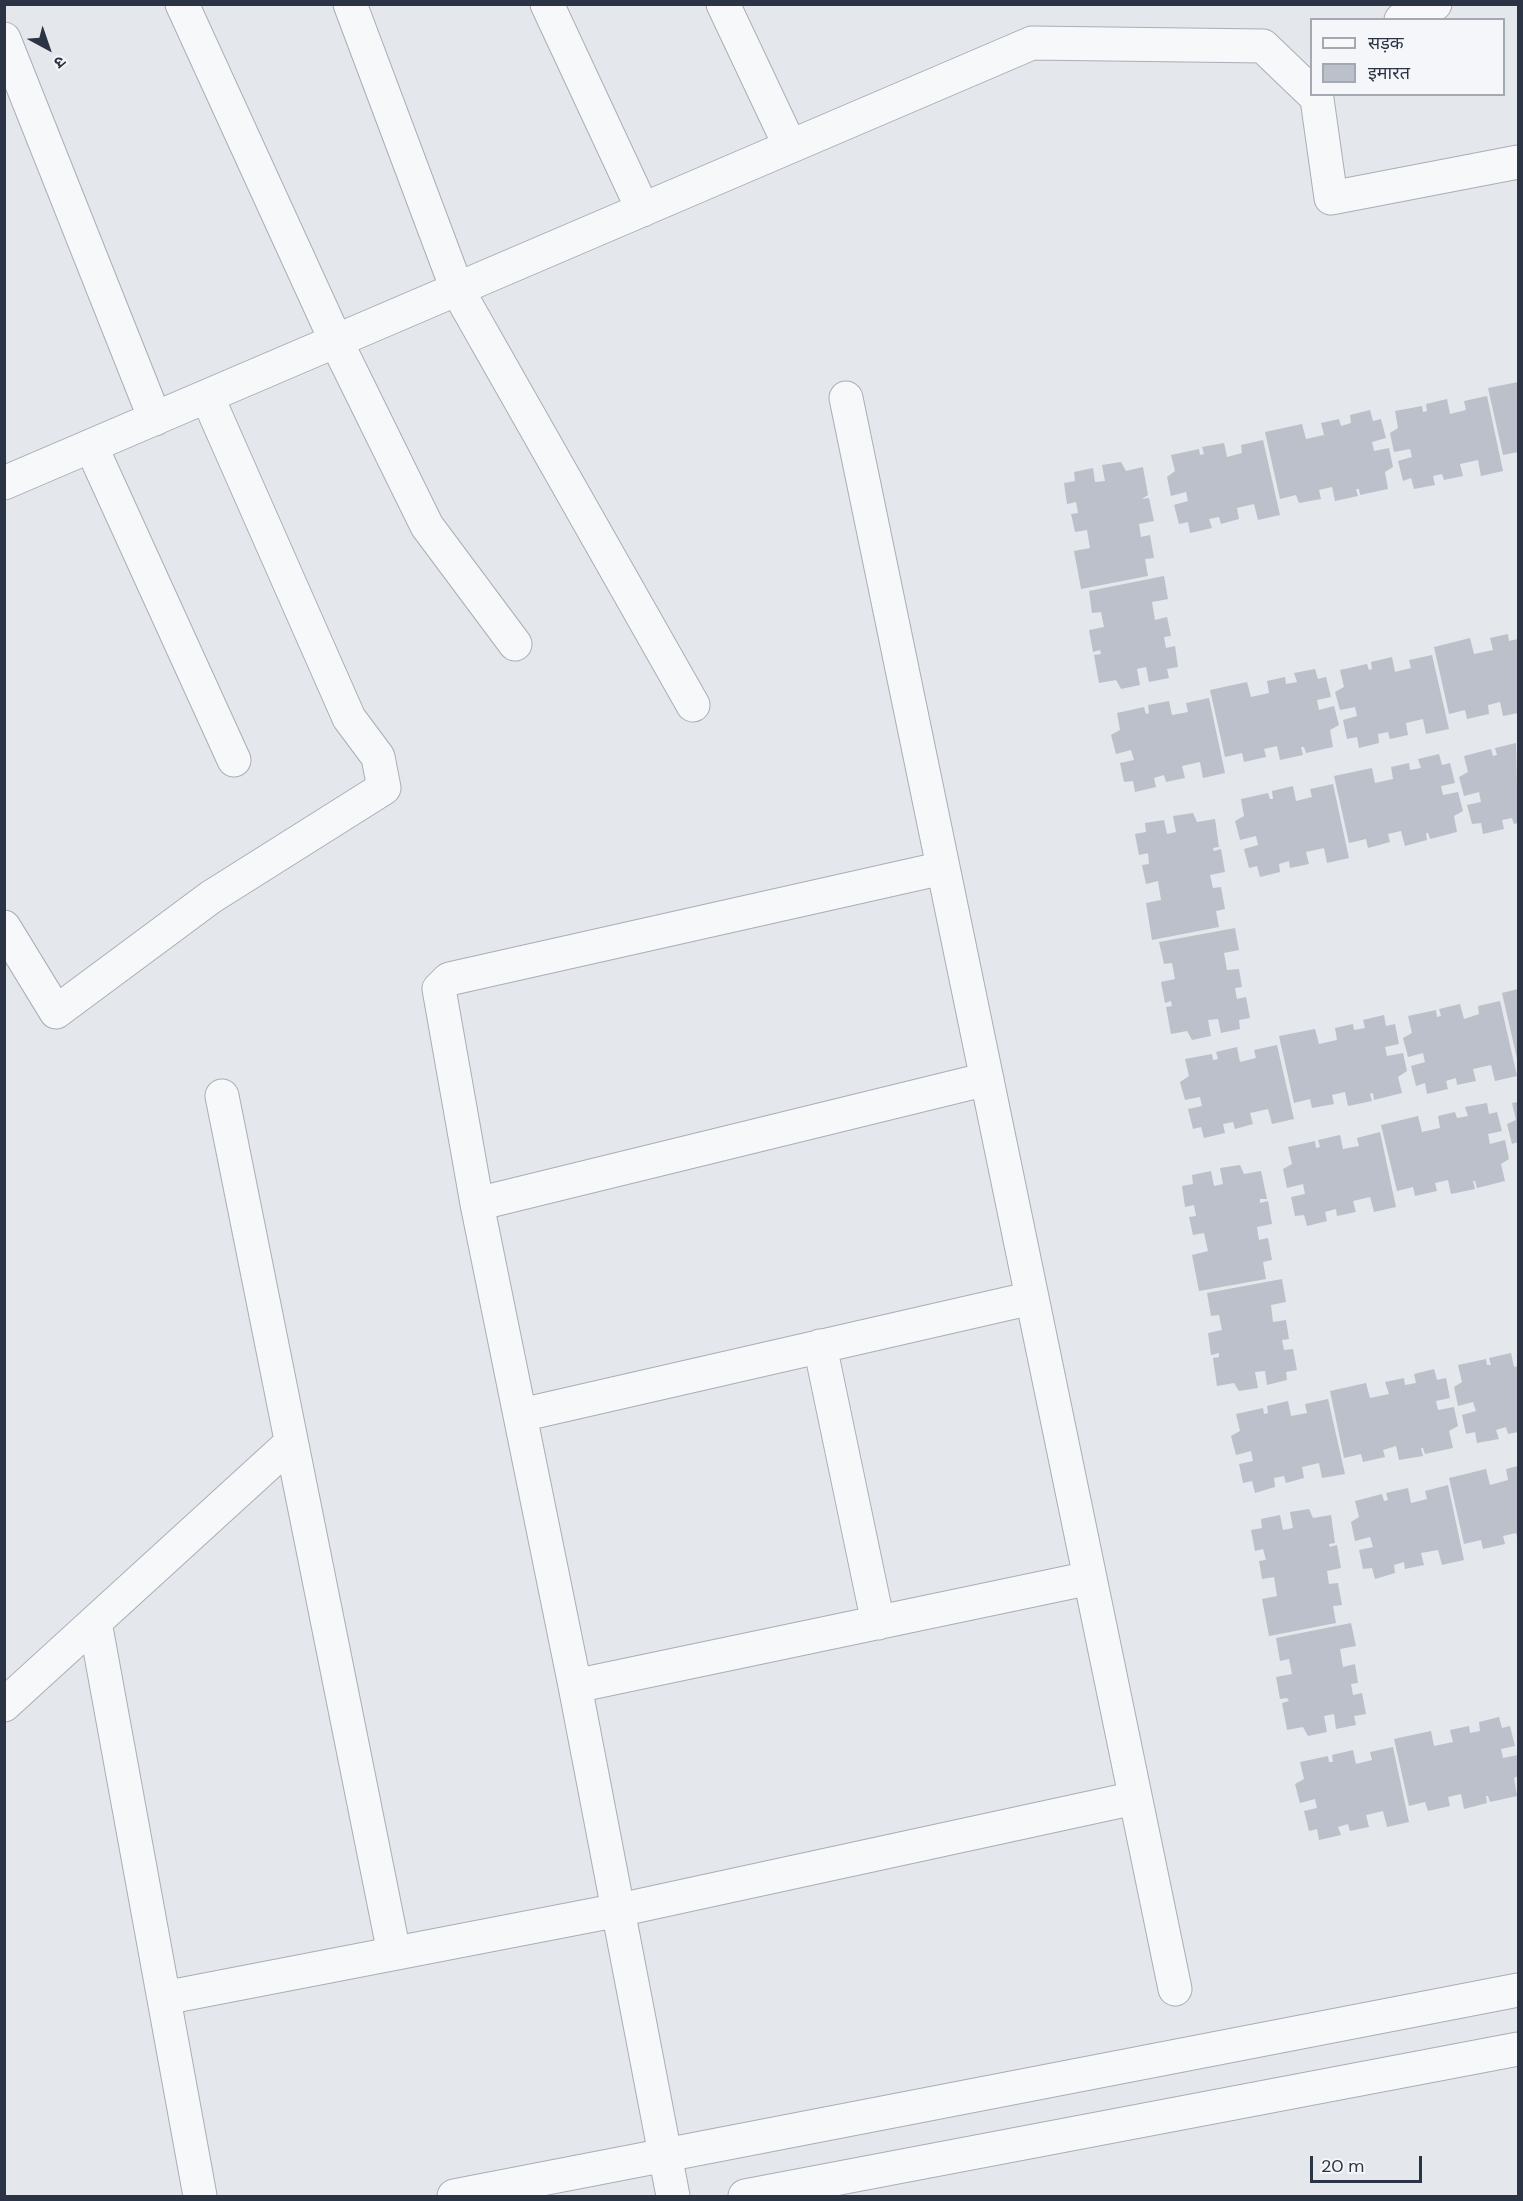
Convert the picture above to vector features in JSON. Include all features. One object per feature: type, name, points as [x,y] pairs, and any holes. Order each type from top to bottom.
[{"type":"street","points":[[182,4],[336,341],[428,526],[515,644]]},
{"type":"street","points":[[350,4],[457,290],[693,705]]},
{"type":"street","points":[[547,4],[643,210]]},
{"type":"street","points":[[723,4],[790,146]]},
{"type":"street","points":[[4,39],[155,419]]},
{"type":"street","points":[[4,483],[1032,43],[1263,46],[1310,89]]},
{"type":"street","points":[[1316,96],[1331,198],[1518,162]]},
{"type":"street","points":[[4,927],[56,1012],[211,897],[384,788],[378,757],[349,718],[207,396]]},
{"type":"street","points":[[846,398],[1175,1989]]},
{"type":"street","points":[[92,446],[234,760]]},
{"type":"street","points":[[673,2196],[575,1686],[477,1204],[439,988],[449,979],[943,868]]},
{"type":"street","points":[[477,1204],[987,1079]]},
{"type":"street","points":[[222,1096],[394,1953]]},
{"type":"street","points":[[521,1415],[1032,1298]]},
{"type":"street","points":[[820,1346],[878,1623]]},
{"type":"street","points":[[4,1705],[291,1443]]},
{"type":"street","points":[[575,1686],[1090,1578]]},
{"type":"street","points":[[95,1622],[200,2196]]},
{"type":"street","points":[[164,1998],[619,1910],[1136,1798]]},
{"type":"street","points":[[454,2196],[1518,1990]]},
{"type":"street","points":[[745,2196],[1518,2049]]},
{"type":"building","points":[[1518,382],[1518,452],[1503,455],[1488,388]]},
{"type":"building","points":[[1487,396],[1503,471],[1481,476],[1478,460],[1460,464],[1463,476],[1444,480],[1442,474],[1433,476],[1435,485],[1414,489],[1411,478],[1403,481],[1398,461],[1412,457],[1410,449],[1394,452],[1390,433],[1398,428],[1395,411],[1422,406],[1423,412],[1427,411],[1426,404],[1447,399],[1450,414],[1466,410],[1464,401]]},
{"type":"building","points":[[1370,410],[1373,421],[1381,419],[1386,438],[1372,442],[1374,451],[1389,448],[1393,467],[1385,472],[1388,489],[1360,495],[1359,489],[1356,489],[1358,496],[1335,501],[1332,487],[1319,490],[1321,499],[1299,503],[1296,495],[1280,499],[1265,432],[1302,424],[1306,439],[1324,435],[1321,423],[1339,419],[1341,426],[1351,423],[1350,415]]},
{"type":"building","points":[[1263,440],[1280,515],[1258,520],[1254,504],[1237,508],[1239,519],[1221,524],[1219,517],[1209,519],[1212,528],[1190,533],[1188,522],[1179,524],[1174,505],[1188,501],[1186,492],[1171,496],[1167,477],[1175,471],[1171,455],[1199,449],[1200,455],[1204,454],[1202,447],[1224,443],[1227,457],[1242,453],[1241,445]]},
{"type":"building","points":[[1121,462],[1126,471],[1143,467],[1148,495],[1142,499],[1149,498],[1154,521],[1139,524],[1141,537],[1150,535],[1154,558],[1145,559],[1148,576],[1081,589],[1074,551],[1090,548],[1087,530],[1075,532],[1071,514],[1078,513],[1076,502],[1067,504],[1064,483],[1075,481],[1074,472],[1093,468],[1095,482],[1105,481],[1102,465]]},
{"type":"building","points":[[1164,576],[1168,599],[1152,602],[1155,620],[1167,617],[1171,636],[1164,637],[1166,648],[1175,646],[1178,667],[1167,669],[1169,678],[1149,682],[1146,667],[1137,669],[1140,685],[1121,689],[1116,680],[1099,683],[1094,655],[1101,654],[1100,650],[1093,652],[1089,630],[1104,627],[1101,612],[1092,613],[1089,591]]},
{"type":"building","points":[[1508,634],[1509,641],[1518,639],[1518,713],[1503,716],[1500,702],[1488,705],[1489,714],[1467,719],[1465,710],[1449,714],[1434,647],[1470,638],[1474,654],[1493,650],[1490,638]]},
{"type":"building","points":[[1432,655],[1449,729],[1426,734],[1423,719],[1406,723],[1408,735],[1390,739],[1388,732],[1378,734],[1379,743],[1359,748],[1357,737],[1347,739],[1343,720],[1357,716],[1355,707],[1340,710],[1335,692],[1344,687],[1340,670],[1367,664],[1369,670],[1372,669],[1371,662],[1392,657],[1395,672],[1411,668],[1409,660]]},
{"type":"building","points":[[1315,669],[1318,679],[1326,677],[1331,697],[1317,700],[1319,710],[1334,706],[1339,725],[1330,730],[1333,747],[1306,753],[1304,747],[1301,747],[1303,755],[1280,760],[1277,746],[1264,749],[1266,757],[1244,762],[1242,753],[1225,757],[1210,690],[1247,682],[1251,697],[1269,693],[1267,681],[1285,677],[1286,684],[1297,682],[1294,673]]},
{"type":"building","points":[[1209,698],[1225,773],[1203,778],[1200,762],[1182,766],[1185,778],[1166,782],[1164,775],[1154,778],[1156,787],[1135,792],[1133,781],[1124,782],[1120,763],[1134,760],[1131,750],[1116,754],[1111,735],[1120,730],[1117,713],[1144,707],[1146,714],[1149,713],[1148,705],[1169,701],[1172,715],[1188,712],[1186,703]]},
{"type":"building","points":[[1516,743],[1518,823],[1514,824],[1512,818],[1502,820],[1504,829],[1483,834],[1481,823],[1472,824],[1467,805],[1481,802],[1479,792],[1464,796],[1459,777],[1468,772],[1464,756],[1491,749],[1493,756],[1497,755],[1495,748]]},
{"type":"building","points":[[1439,754],[1442,765],[1450,763],[1455,783],[1441,786],[1443,795],[1458,792],[1463,811],[1454,816],[1457,832],[1430,839],[1426,833],[1427,840],[1405,846],[1401,831],[1388,834],[1390,842],[1368,848],[1366,839],[1349,843],[1334,776],[1372,768],[1375,783],[1393,779],[1391,767],[1409,763],[1410,770],[1421,768],[1418,759]]},
{"type":"building","points":[[1333,784],[1349,858],[1327,863],[1324,848],[1306,852],[1309,864],[1290,868],[1289,861],[1279,864],[1280,872],[1260,877],[1257,866],[1249,868],[1244,849],[1258,845],[1256,836],[1240,840],[1235,821],[1244,816],[1241,799],[1268,793],[1270,799],[1273,799],[1272,791],[1293,786],[1296,801],[1312,797],[1310,789]]},
{"type":"building","points":[[1193,813],[1197,822],[1215,819],[1219,847],[1213,848],[1214,851],[1221,849],[1225,872],[1210,875],[1213,888],[1221,887],[1225,909],[1216,911],[1219,927],[1152,940],[1146,903],[1161,900],[1158,881],[1146,884],[1142,865],[1149,864],[1148,853],[1139,855],[1135,834],[1146,832],[1145,823],[1164,820],[1167,834],[1176,832],[1173,816]]},
{"type":"building","points":[[1235,928],[1239,950],[1224,953],[1227,970],[1239,969],[1242,987],[1235,988],[1237,999],[1246,997],[1250,1018],[1239,1020],[1240,1029],[1221,1033],[1218,1019],[1208,1020],[1211,1036],[1192,1040],[1187,1031],[1171,1034],[1166,1007],[1172,1006],[1171,1001],[1165,1003],[1161,982],[1175,979],[1172,963],[1164,964],[1159,942]]},
{"type":"building","points":[[1518,989],[1518,1063],[1502,993]]},
{"type":"building","points":[[1500,1001],[1517,1076],[1495,1081],[1491,1065],[1473,1069],[1476,1081],[1457,1085],[1456,1078],[1446,1081],[1448,1089],[1427,1094],[1425,1083],[1416,1086],[1411,1066],[1425,1062],[1423,1053],[1408,1057],[1403,1038],[1412,1033],[1408,1016],[1436,1010],[1437,1017],[1441,1016],[1439,1009],[1460,1004],[1464,1019],[1479,1014],[1478,1006]]},
{"type":"building","points":[[1384,1015],[1386,1026],[1395,1024],[1399,1044],[1385,1047],[1387,1056],[1403,1053],[1407,1071],[1398,1077],[1402,1093],[1374,1100],[1373,1093],[1370,1094],[1372,1101],[1348,1106],[1345,1092],[1332,1095],[1334,1104],[1312,1108],[1310,1099],[1294,1103],[1279,1036],[1315,1029],[1319,1044],[1337,1040],[1335,1028],[1353,1024],[1354,1030],[1365,1028],[1363,1020]]},
{"type":"building","points":[[1277,1045],[1294,1119],[1272,1124],[1268,1109],[1250,1113],[1253,1124],[1235,1129],[1233,1122],[1223,1124],[1225,1133],[1204,1138],[1201,1127],[1193,1129],[1188,1109],[1202,1106],[1200,1097],[1185,1100],[1180,1082],[1189,1076],[1185,1059],[1212,1054],[1213,1060],[1218,1059],[1216,1052],[1237,1047],[1240,1062],[1256,1058],[1254,1050]]},
{"type":"building","points":[[1518,1102],[1518,1142],[1512,1144],[1507,1124],[1516,1120],[1512,1103]]},
{"type":"building","points":[[1487,1103],[1489,1114],[1497,1112],[1502,1131],[1488,1134],[1490,1144],[1505,1140],[1509,1159],[1501,1164],[1505,1181],[1477,1188],[1473,1181],[1475,1189],[1451,1194],[1448,1180],[1435,1183],[1437,1191],[1415,1196],[1413,1187],[1397,1191],[1381,1125],[1418,1116],[1422,1132],[1440,1128],[1438,1116],[1455,1112],[1457,1118],[1468,1116],[1465,1107]]},
{"type":"building","points":[[1380,1132],[1396,1207],[1374,1212],[1370,1197],[1353,1201],[1356,1212],[1337,1216],[1336,1209],[1325,1212],[1327,1221],[1307,1226],[1304,1215],[1295,1216],[1291,1197],[1305,1194],[1303,1184],[1287,1188],[1283,1169],[1292,1164],[1288,1147],[1315,1141],[1316,1148],[1320,1147],[1318,1140],[1340,1135],[1343,1149],[1359,1146],[1357,1138]]},
{"type":"building","points":[[1240,1165],[1244,1174],[1261,1171],[1267,1199],[1260,1199],[1260,1203],[1268,1201],[1272,1224],[1257,1227],[1259,1240],[1268,1238],[1272,1260],[1263,1262],[1266,1279],[1199,1291],[1192,1255],[1208,1251],[1204,1233],[1193,1235],[1189,1217],[1196,1216],[1194,1205],[1185,1207],[1182,1186],[1193,1184],[1192,1175],[1211,1171],[1214,1186],[1223,1184],[1220,1168]]},
{"type":"building","points":[[1282,1279],[1286,1302],[1271,1305],[1273,1322],[1286,1320],[1289,1339],[1282,1340],[1284,1350],[1293,1349],[1297,1370],[1286,1372],[1287,1380],[1267,1385],[1265,1371],[1255,1372],[1258,1388],[1239,1391],[1234,1383],[1217,1386],[1213,1358],[1219,1357],[1219,1353],[1211,1355],[1208,1333],[1222,1330],[1219,1315],[1211,1316],[1207,1293]]},
{"type":"building","points":[[1511,1353],[1514,1367],[1518,1366],[1518,1432],[1508,1434],[1506,1427],[1496,1430],[1499,1439],[1477,1443],[1475,1432],[1466,1434],[1462,1415],[1476,1411],[1473,1402],[1458,1406],[1454,1387],[1462,1382],[1458,1365],[1486,1359],[1487,1365],[1491,1365],[1489,1358]]},
{"type":"building","points":[[1434,1369],[1437,1380],[1446,1378],[1450,1398],[1436,1401],[1438,1410],[1454,1407],[1458,1426],[1449,1431],[1453,1448],[1425,1454],[1421,1448],[1423,1456],[1399,1460],[1396,1446],[1383,1450],[1385,1457],[1363,1462],[1361,1454],[1344,1458],[1330,1391],[1366,1383],[1370,1398],[1389,1394],[1385,1382],[1404,1378],[1405,1385],[1416,1383],[1414,1374]]},
{"type":"building","points":[[1328,1399],[1345,1474],[1322,1478],[1319,1463],[1302,1467],[1304,1478],[1286,1483],[1284,1476],[1274,1478],[1275,1487],[1255,1493],[1252,1481],[1243,1483],[1239,1464],[1253,1461],[1251,1451],[1236,1455],[1231,1436],[1240,1431],[1236,1414],[1263,1408],[1264,1414],[1268,1413],[1267,1406],[1288,1401],[1291,1416],[1307,1413],[1305,1404]]},
{"type":"building","points":[[1518,1466],[1518,1540],[1516,1533],[1503,1536],[1505,1544],[1483,1549],[1481,1540],[1464,1544],[1449,1478],[1486,1469],[1490,1485],[1508,1480],[1506,1469]]},
{"type":"building","points":[[1448,1485],[1464,1560],[1442,1565],[1438,1550],[1421,1553],[1424,1565],[1405,1569],[1404,1562],[1394,1565],[1395,1573],[1375,1579],[1372,1568],[1363,1569],[1359,1550],[1373,1547],[1370,1537],[1355,1541],[1351,1522],[1359,1517],[1355,1501],[1382,1494],[1384,1501],[1388,1500],[1386,1493],[1408,1488],[1411,1503],[1427,1499],[1425,1491]]},
{"type":"building","points":[[1309,1509],[1313,1518],[1331,1515],[1335,1543],[1329,1544],[1330,1547],[1337,1545],[1341,1568],[1327,1571],[1329,1584],[1338,1583],[1342,1605],[1333,1606],[1336,1623],[1269,1636],[1262,1599],[1277,1596],[1274,1577],[1262,1579],[1259,1561],[1266,1560],[1263,1549],[1255,1551],[1251,1530],[1262,1528],[1261,1519],[1280,1515],[1283,1530],[1293,1528],[1290,1512]]},
{"type":"building","points":[[1351,1623],[1356,1646],[1340,1649],[1343,1667],[1355,1664],[1358,1683],[1351,1684],[1353,1695],[1362,1693],[1366,1714],[1354,1716],[1356,1725],[1336,1729],[1334,1714],[1324,1716],[1327,1732],[1308,1736],[1303,1727],[1287,1730],[1282,1703],[1289,1701],[1287,1698],[1280,1699],[1276,1677],[1292,1674],[1289,1659],[1280,1661],[1276,1638]]},
{"type":"building","points":[[1499,1717],[1502,1728],[1510,1726],[1515,1746],[1501,1749],[1503,1758],[1518,1755],[1518,1776],[1514,1778],[1517,1796],[1490,1802],[1486,1796],[1487,1803],[1464,1809],[1461,1794],[1448,1797],[1450,1806],[1428,1811],[1425,1802],[1409,1806],[1394,1739],[1431,1731],[1434,1746],[1453,1742],[1450,1730],[1469,1726],[1470,1733],[1480,1731],[1479,1722]]},
{"type":"building","points":[[1393,1747],[1409,1822],[1387,1827],[1383,1811],[1366,1815],[1369,1827],[1350,1831],[1348,1824],[1338,1827],[1341,1835],[1319,1840],[1317,1829],[1309,1831],[1304,1811],[1317,1808],[1315,1799],[1300,1803],[1295,1784],[1304,1779],[1300,1762],[1328,1756],[1329,1762],[1333,1762],[1332,1755],[1353,1750],[1356,1764],[1372,1760],[1370,1752]]}]
